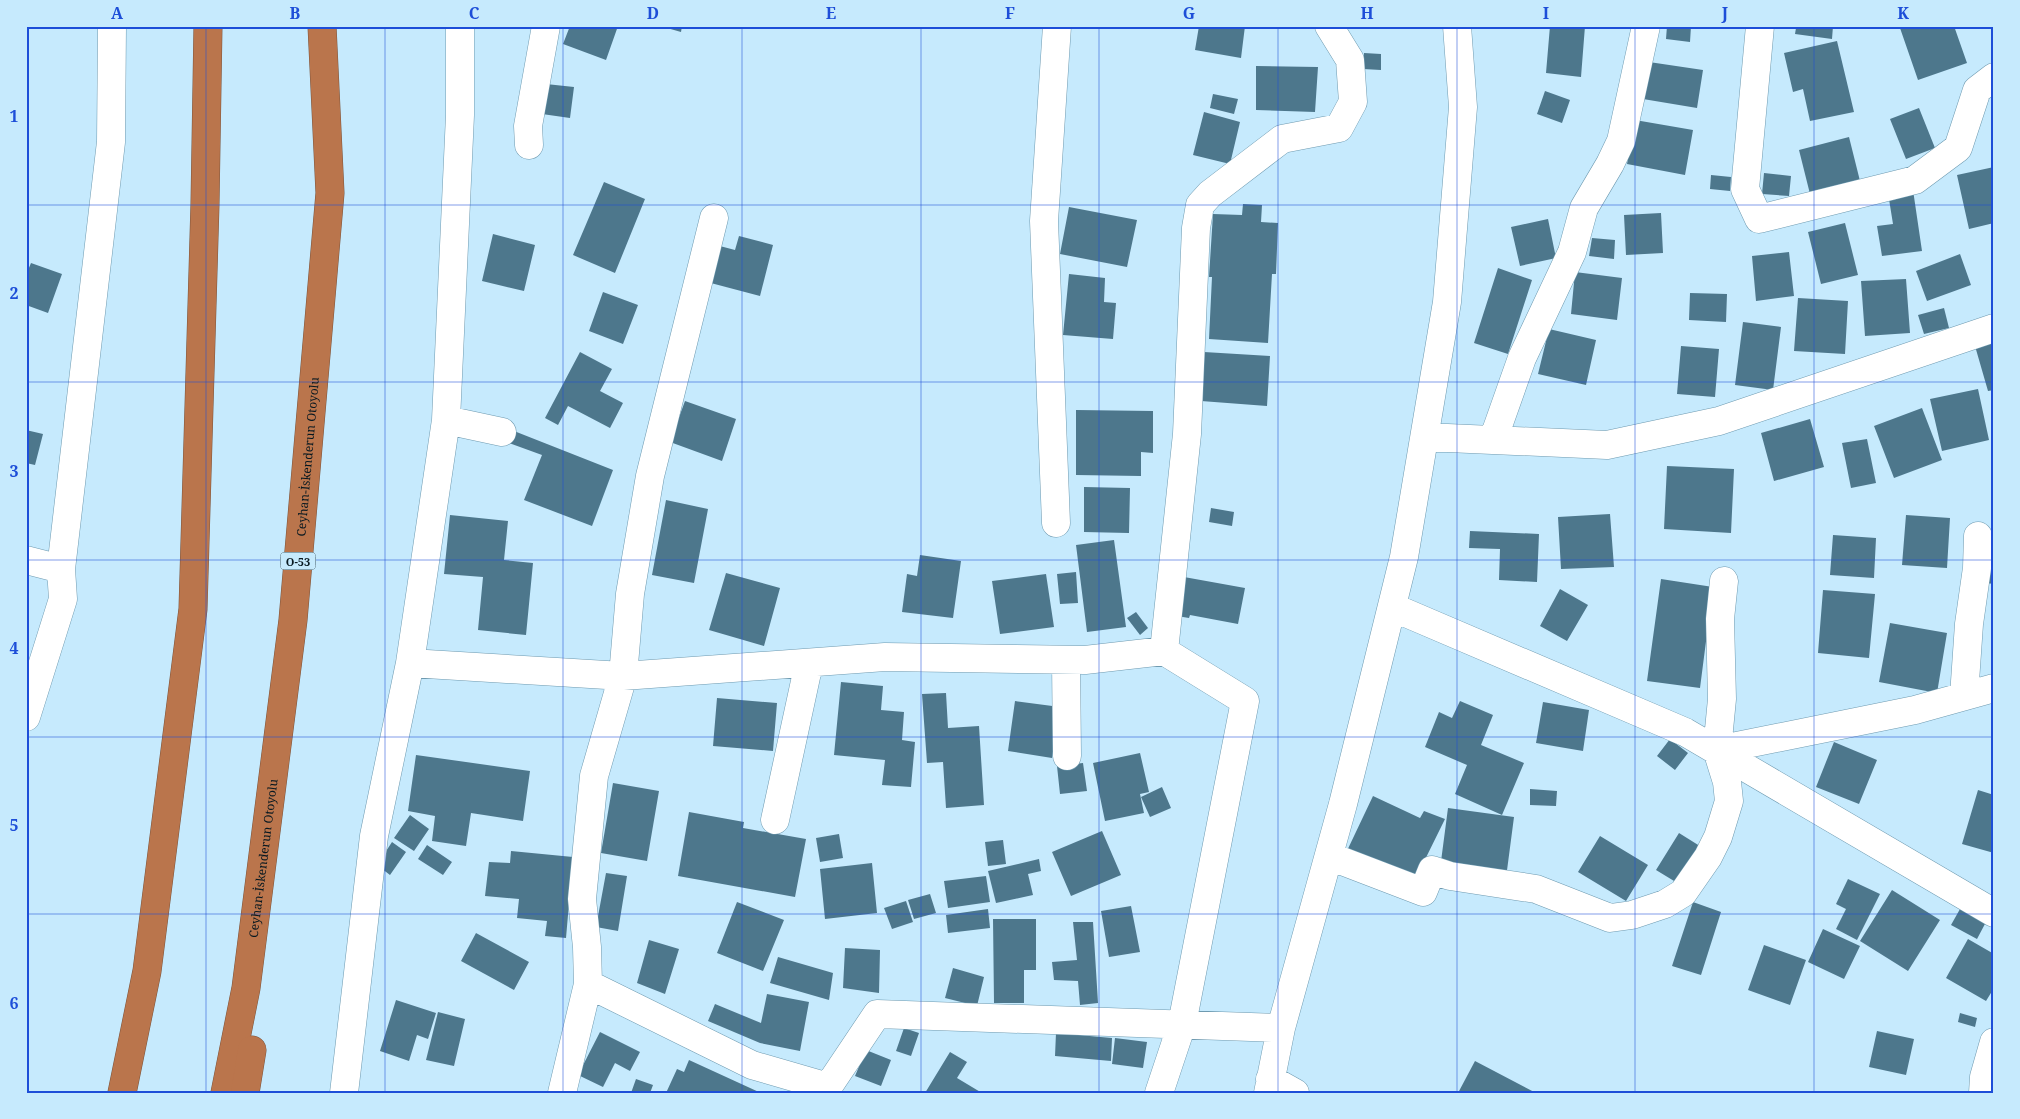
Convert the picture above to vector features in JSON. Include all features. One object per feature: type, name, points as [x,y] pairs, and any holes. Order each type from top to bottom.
[{"type":"highway","points":[[122,1093],[147,971],[193,609],[205,204],[208,26]]},
{"type":"highway","name":"Ceyhan-İskenderun Otoyolu","points":[[225,1093],[246,988],[293,620],[330,192],[322,26]]},
{"type":"highway","points":[[245,1093],[263,983],[293,620]]},
{"type":"street","points":[[26,717],[63,599],[61,569],[111,142],[112,26]]},
{"type":"street","points":[[344,1093],[374,836],[410,663],[446,420],[460,115],[460,26]]},
{"type":"street","points":[[529,145],[528,126],[546,26]]},
{"type":"street","points":[[1056,523],[1044,221],[1057,26]]},
{"type":"street","points":[[1164,651],[1187,434],[1196,228],[1200,205],[1219,186],[1282,139],[1339,128],[1353,102],[1350,60],[1329,26]]},
{"type":"street","points":[[1295,1093],[1269,1086],[1281,1028],[1329,856],[1404,557],[1447,302],[1463,107],[1457,26]]},
{"type":"street","points":[[1493,440],[1522,358],[1572,252],[1584,208],[1610,164],[1620,141],[1646,26]]},
{"type":"street","points":[[1760,26],[1745,189],[1760,219],[1915,180],[1958,148],[1977,90],[1994,77]]},
{"type":"street","points":[[562,1093],[588,984],[587,947],[582,899],[594,776],[623,676],[630,594],[650,476],[714,218]]},
{"type":"street","points":[[1425,437],[1607,446],[1719,421],[1994,328]]},
{"type":"street","points":[[446,420],[502,432]]},
{"type":"street","points":[[1964,696],[1978,536]]},
{"type":"street","points":[[26,560],[61,569]]},
{"type":"street","points":[[1329,856],[1423,892],[1432,870],[1450,876],[1536,889],[1610,918],[1632,915],[1665,904],[1683,893],[1708,857],[1718,837],[1729,801],[1727,782],[1717,750],[1722,698],[1720,618],[1724,581]]},
{"type":"street","points":[[1392,607],[1685,732],[1994,913]]},
{"type":"street","points":[[410,663],[623,676],[886,657],[1085,660],[1164,651],[1245,701],[1182,1024],[1159,1093]]},
{"type":"street","points":[[1066,660],[1067,756]]},
{"type":"street","points":[[774,820],[809,663]]},
{"type":"street","points":[[1717,750],[1915,710],[1994,688]]},
{"type":"street","points":[[588,984],[752,1065],[828,1087],[877,1014],[1281,1028]]},
{"type":"street","points":[[1983,1093],[1984,1077],[1994,1042]]},
{"type":"building","points":[[570,26],[618,26],[606,60],[563,44]]},
{"type":"building","points":[[660,26],[682,26],[681,32]]},
{"type":"building","points":[[1199,26],[1245,26],[1241,58],[1195,50]]},
{"type":"building","points":[[1550,26],[1585,26],[1581,77],[1546,73]]},
{"type":"building","points":[[1667,26],[1691,26],[1690,42],[1666,39]]},
{"type":"building","points":[[1793,26],[1833,26],[1832,39],[1795,34],[1796,28]]},
{"type":"building","points":[[1903,26],[1954,26],[1967,63],[1918,80],[1900,28]]},
{"type":"building","points":[[1837,41],[1854,112],[1810,121],[1803,89],[1793,92],[1784,53]]},
{"type":"building","points":[[1364,53],[1381,54],[1381,70],[1363,69]]},
{"type":"building","points":[[1649,62],[1703,70],[1697,108],[1643,99]]},
{"type":"building","points":[[1256,66],[1318,67],[1315,112],[1256,110]]},
{"type":"building","points":[[546,84],[574,87],[570,118],[542,114]]},
{"type":"building","points":[[1545,91],[1570,100],[1562,123],[1537,114]]},
{"type":"building","points":[[1213,94],[1238,99],[1234,114],[1210,108]]},
{"type":"building","points":[[1919,108],[1935,148],[1906,159],[1890,119]]},
{"type":"building","points":[[1204,112],[1240,122],[1230,164],[1193,155]]},
{"type":"building","points":[[1635,120],[1693,130],[1685,175],[1627,164]]},
{"type":"building","points":[[1849,137],[1860,181],[1810,194],[1799,150]]},
{"type":"building","points":[[1994,167],[1994,223],[1969,229],[1957,175]]},
{"type":"building","points":[[1764,173],[1791,176],[1789,196],[1762,194]]},
{"type":"building","points":[[1711,175],[1731,177],[1730,191],[1710,189]]},
{"type":"building","points":[[604,182],[645,199],[615,273],[573,255]]},
{"type":"building","points":[[1913,190],[1922,251],[1882,256],[1877,226],[1893,224],[1888,193]]},
{"type":"building","points":[[1243,204],[1262,205],[1261,222],[1278,223],[1276,274],[1272,274],[1268,343],[1209,339],[1212,277],[1209,277],[1213,214],[1242,215]]},
{"type":"building","points":[[1069,207],[1137,220],[1127,267],[1060,254]]},
{"type":"building","points":[[1661,213],[1663,253],[1626,255],[1624,215]]},
{"type":"building","points":[[1548,219],[1556,258],[1520,266],[1511,227]]},
{"type":"building","points":[[1845,223],[1858,275],[1821,284],[1808,232]]},
{"type":"building","points":[[493,234],[535,245],[524,291],[482,281]]},
{"type":"building","points":[[739,236],[773,245],[760,296],[707,282],[716,245],[735,250]]},
{"type":"building","points":[[1592,238],[1615,240],[1614,259],[1589,256]]},
{"type":"building","points":[[1789,252],[1794,296],[1756,301],[1752,256]]},
{"type":"building","points":[[1960,254],[1971,285],[1927,301],[1916,271]]},
{"type":"building","points":[[31,263],[62,274],[48,313],[26,305],[26,275]]},
{"type":"building","points":[[1498,268],[1532,280],[1508,354],[1474,343]]},
{"type":"building","points":[[1575,272],[1622,278],[1617,320],[1571,314]]},
{"type":"building","points":[[1069,274],[1105,278],[1104,302],[1116,303],[1113,339],[1063,335]]},
{"type":"building","points":[[1906,279],[1910,333],[1865,336],[1861,281]]},
{"type":"building","points":[[603,292],[638,305],[623,344],[589,331]]},
{"type":"building","points":[[1690,293],[1727,294],[1726,322],[1689,320]]},
{"type":"building","points":[[1798,298],[1848,301],[1845,354],[1794,351]]},
{"type":"building","points":[[1944,308],[1949,328],[1924,334],[1918,315]]},
{"type":"building","points":[[1743,322],[1781,327],[1773,390],[1735,385]]},
{"type":"building","points":[[1549,329],[1596,340],[1586,385],[1538,374]]},
{"type":"building","points":[[1994,341],[1994,390],[1988,391],[1975,346]]},
{"type":"building","points":[[1681,346],[1719,349],[1715,397],[1677,394]]},
{"type":"building","points":[[580,352],[612,369],[600,391],[623,403],[610,428],[568,406],[558,425],[545,418]]},
{"type":"building","points":[[1204,352],[1270,356],[1267,406],[1201,401]]},
{"type":"building","points":[[1978,389],[1989,440],[1942,451],[1930,399]]},
{"type":"building","points":[[685,401],[736,419],[722,461],[670,442]]},
{"type":"building","points":[[1922,408],[1942,460],[1894,478],[1874,426]]},
{"type":"building","points":[[1076,410],[1153,411],[1153,453],[1141,452],[1141,476],[1076,475]]},
{"type":"building","points":[[1810,419],[1824,467],[1774,481],[1761,433]]},
{"type":"building","points":[[26,430],[43,434],[35,465],[26,463]]},
{"type":"building","points":[[514,431],[613,470],[592,526],[524,500],[542,455],[509,443]]},
{"type":"building","points":[[1867,439],[1876,483],[1851,488],[1842,443]]},
{"type":"building","points":[[1667,466],[1734,469],[1731,533],[1664,529]]},
{"type":"building","points":[[1084,487],[1130,488],[1129,533],[1084,532]]},
{"type":"building","points":[[666,500],[708,509],[694,583],[652,575]]},
{"type":"building","points":[[1211,508],[1234,512],[1232,526],[1209,522]]},
{"type":"building","points":[[1610,514],[1614,567],[1561,569],[1558,517]]},
{"type":"building","points":[[450,515],[508,521],[504,560],[533,563],[526,635],[478,630],[483,577],[444,574]]},
{"type":"building","points":[[1906,515],[1950,518],[1947,568],[1902,565]]},
{"type":"building","points":[[1470,531],[1539,534],[1537,582],[1499,580],[1500,549],[1469,548]]},
{"type":"building","points":[[1833,535],[1876,538],[1874,578],[1830,575]]},
{"type":"building","points":[[1114,540],[1126,627],[1087,632],[1076,545]]},
{"type":"building","points":[[1992,541],[1994,542],[1994,584],[1986,583]]},
{"type":"building","points":[[920,555],[961,561],[953,618],[902,612],[907,574],[917,576]]},
{"type":"building","points":[[1076,572],[1078,603],[1060,604],[1057,574]]},
{"type":"building","points":[[726,573],[780,588],[764,646],[709,630]]},
{"type":"building","points":[[1046,574],[1054,627],[1000,634],[992,581]]},
{"type":"building","points":[[1184,577],[1245,588],[1238,624],[1190,615],[1189,618],[1177,616]]},
{"type":"building","points":[[1661,579],[1713,587],[1700,688],[1647,681]]},
{"type":"building","points":[[1560,589],[1588,605],[1567,641],[1540,626]]},
{"type":"building","points":[[1823,590],[1875,594],[1869,658],[1818,653]]},
{"type":"building","points":[[1136,612],[1148,628],[1140,635],[1127,618]]},
{"type":"building","points":[[1890,623],[1947,633],[1937,693],[1879,682]]},
{"type":"building","points":[[841,682],[883,686],[881,710],[904,712],[902,740],[915,742],[911,787],[882,785],[885,760],[834,755]]},
{"type":"building","points":[[946,693],[948,728],[979,726],[984,805],[946,808],[943,762],[927,763],[922,694]]},
{"type":"building","points":[[717,698],[777,703],[773,751],[713,746]]},
{"type":"building","points":[[1015,701],[1060,707],[1052,758],[1008,751]]},
{"type":"building","points":[[1460,701],[1493,715],[1481,745],[1524,763],[1502,815],[1455,794],[1467,765],[1425,747],[1439,712],[1452,718]]},
{"type":"building","points":[[1543,702],[1589,710],[1583,751],[1536,743]]},
{"type":"building","points":[[1670,739],[1688,753],[1675,770],[1657,756]]},
{"type":"building","points":[[1834,742],[1877,760],[1859,804],[1816,787]]},
{"type":"building","points":[[1140,753],[1149,792],[1140,794],[1144,813],[1105,821],[1093,763]]},
{"type":"building","points":[[416,755],[530,771],[523,821],[471,813],[466,846],[432,841],[435,816],[408,811]]},
{"type":"building","points":[[1083,763],[1087,791],[1060,794],[1057,766]]},
{"type":"building","points":[[613,783],[659,791],[647,861],[601,853]]},
{"type":"building","points":[[1162,787],[1171,808],[1150,817],[1141,797]]},
{"type":"building","points":[[1530,789],[1557,791],[1556,806],[1530,805]]},
{"type":"building","points":[[1978,790],[1994,795],[1994,853],[1962,844]]},
{"type":"building","points":[[1373,796],[1420,818],[1424,811],[1445,819],[1412,886],[1345,855]]},
{"type":"building","points":[[1448,808],[1514,817],[1506,878],[1440,869]]},
{"type":"building","points":[[689,812],[744,822],[743,828],[806,839],[795,897],[678,876]]},
{"type":"building","points":[[410,815],[429,829],[414,851],[394,838]]},
{"type":"building","points":[[1102,831],[1121,875],[1071,896],[1052,852]]},
{"type":"building","points":[[1679,833],[1703,848],[1679,884],[1656,870]]},
{"type":"building","points":[[839,834],[843,858],[820,862],[816,838]]},
{"type":"building","points":[[1600,836],[1648,865],[1626,901],[1578,872]]},
{"type":"building","points":[[1003,840],[1006,864],[988,866],[985,842]]},
{"type":"building","points":[[392,842],[406,852],[390,875],[377,865]]},
{"type":"building","points":[[427,845],[452,862],[443,875],[418,859]]},
{"type":"building","points":[[511,851],[573,857],[566,938],[545,936],[547,921],[517,918],[519,899],[485,896],[489,862],[510,863]]},
{"type":"building","points":[[1039,859],[1041,871],[1028,874],[1033,895],[996,903],[988,871]]},
{"type":"building","points":[[872,863],[877,913],[825,919],[820,869]]},
{"type":"building","points":[[606,873],[627,876],[618,931],[596,927]]},
{"type":"building","points":[[986,876],[990,902],[948,908],[944,881]]},
{"type":"building","points":[[1848,879],[1880,894],[1857,940],[1836,929],[1846,909],[1836,904]]},
{"type":"building","points":[[1892,890],[1940,920],[1908,971],[1860,941]]},
{"type":"building","points":[[930,894],[936,913],[914,919],[908,900]]},
{"type":"building","points":[[906,901],[913,922],[892,929],[884,908]]},
{"type":"building","points":[[737,902],[784,920],[763,971],[717,953]]},
{"type":"building","points":[[1693,902],[1721,912],[1701,975],[1672,966]]},
{"type":"building","points":[[1131,906],[1140,952],[1109,957],[1101,911]]},
{"type":"building","points":[[988,909],[990,928],[948,933],[946,915]]},
{"type":"building","points":[[1960,909],[1986,922],[1977,939],[1951,925]]},
{"type":"building","points":[[993,919],[1036,919],[1036,970],[1024,970],[1024,1003],[994,1003]]},
{"type":"building","points":[[1073,922],[1093,922],[1098,1003],[1080,1005],[1078,981],[1054,980],[1052,962],[1077,960]]},
{"type":"building","points":[[1823,929],[1860,946],[1844,979],[1808,962]]},
{"type":"building","points":[[476,933],[529,962],[514,990],[461,961]]},
{"type":"building","points":[[1968,939],[1994,954],[1994,988],[1986,1001],[1946,978]]},
{"type":"building","points":[[649,940],[679,949],[665,994],[637,983]]},
{"type":"building","points":[[1764,945],[1806,960],[1790,1005],[1748,990]]},
{"type":"building","points":[[845,948],[880,950],[879,993],[843,988]]},
{"type":"building","points":[[778,957],[833,973],[829,1000],[770,983]]},
{"type":"building","points":[[953,968],[984,977],[977,1006],[945,998]]},
{"type":"building","points":[[767,994],[809,1002],[800,1051],[760,1043],[708,1021],[715,1004],[761,1023]]},
{"type":"building","points":[[396,1000],[436,1013],[428,1039],[417,1035],[409,1061],[380,1051]]},
{"type":"building","points":[[438,1012],[465,1019],[454,1066],[426,1060]]},
{"type":"building","points":[[1960,1013],[1977,1018],[1975,1027],[1958,1022]]},
{"type":"building","points":[[904,1028],[919,1033],[911,1056],[896,1051]]},
{"type":"building","points":[[1877,1031],[1914,1039],[1906,1075],[1869,1067]]},
{"type":"building","points":[[600,1032],[640,1052],[630,1071],[615,1063],[603,1087],[578,1075]]},
{"type":"building","points":[[1056,1033],[1112,1038],[1111,1061],[1055,1056]]},
{"type":"building","points":[[1115,1038],[1147,1042],[1143,1068],[1112,1064]]},
{"type":"building","points":[[866,1050],[891,1060],[881,1086],[855,1076]]},
{"type":"building","points":[[950,1052],[967,1062],[957,1078],[982,1093],[925,1093]]},
{"type":"building","points":[[689,1060],[761,1093],[666,1093],[677,1069],[684,1072]]},
{"type":"building","points":[[1475,1061],[1536,1093],[1458,1093]]},
{"type":"building","points":[[636,1079],[653,1085],[650,1093],[631,1093]]}]
